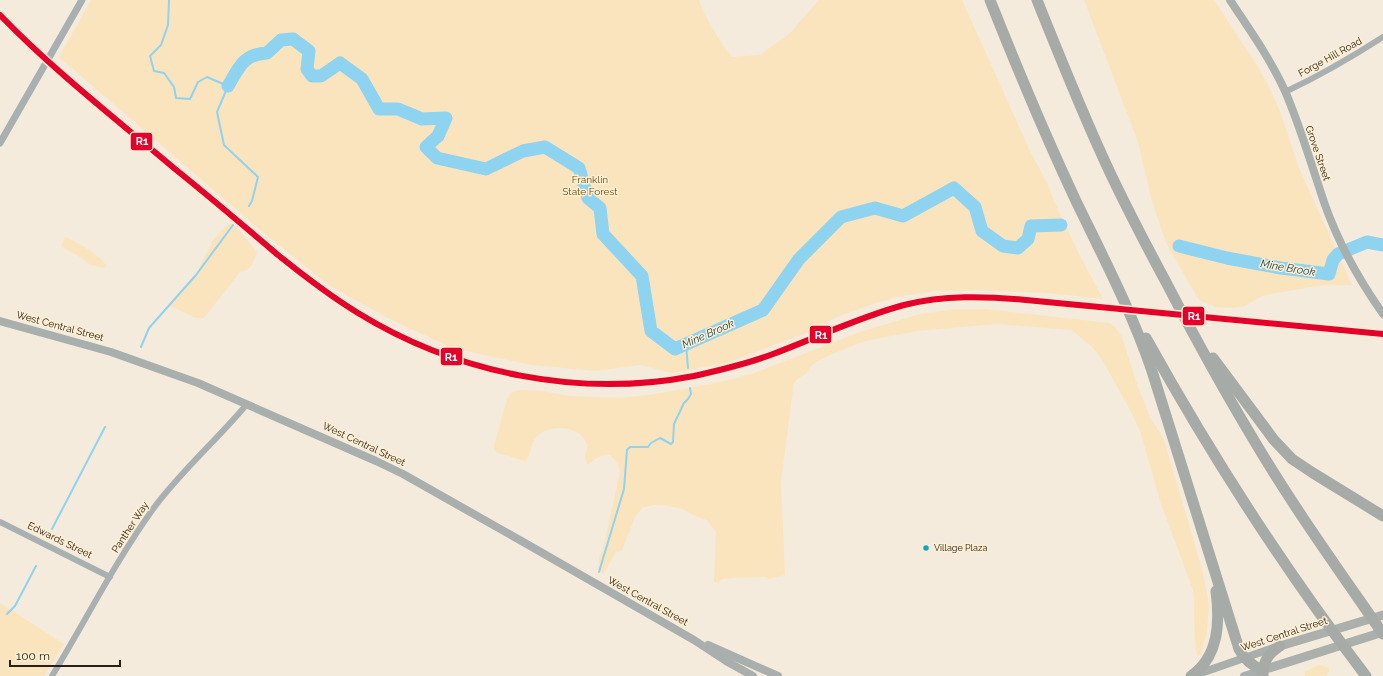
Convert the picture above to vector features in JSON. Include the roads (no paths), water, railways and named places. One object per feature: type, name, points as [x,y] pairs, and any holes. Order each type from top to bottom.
[{"type":"highway","points":[[990,0],[1046,138],[1142,336],[1245,503],[1321,616],[1366,676]]},
{"type":"highway","points":[[1037,0],[1106,165],[1178,305],[1252,437],[1320,544],[1383,633]]},
{"type":"highway","points":[[1142,336],[1239,649],[1245,658],[1263,673],[1267,658],[1280,646]]},
{"type":"highway","points":[[1201,346],[1274,440],[1289,456],[1301,466],[1383,516]]},
{"type":"highway","points":[[1191,676],[1201,668],[1207,660],[1214,646],[1216,636],[1218,625],[1218,607],[1212,565]]},
{"type":"main road","name":"Grove Street","points":[[1230,0],[1263,52],[1285,92],[1309,155],[1325,205],[1341,244],[1350,263],[1383,314]]},
{"type":"main road","name":"West Central Street","points":[[0,321],[111,352],[198,383],[403,474],[694,640],[726,661],[753,676]]},
{"type":"main road","name":"West Central Street","points":[[1191,676],[1280,646],[1383,615]]},
{"type":"main road","points":[[1244,676],[1263,673],[1383,633]]},
{"type":"main road","name":"West Central Street","points":[[694,640],[778,676]]},
{"type":"street","points":[[0,143],[82,0]]},
{"type":"street","name":"Forge Hill Road","points":[[1285,92],[1347,60],[1383,37]]},
{"type":"street","name":"Panther Way","points":[[52,676],[132,541],[160,500],[247,404]]},
{"type":"street","name":"Edwards Street","points":[[0,523],[110,577]]},
{"type":"waterway","name":"Mine Brook","points":[[169,0],[168,25],[161,45],[150,56],[154,71],[164,73],[174,87],[176,98],[190,99],[198,82],[207,77],[228,86],[217,112],[224,145],[258,177],[252,201],[249,206]]},
{"type":"waterway","name":"Mine Brook","points":[[228,86],[239,68],[247,59],[252,56],[267,53],[281,40],[293,39],[309,51],[307,69],[312,76],[321,76],[340,63],[362,79],[379,109],[398,109],[422,119],[446,118],[438,136],[426,147],[437,158],[486,169],[523,151],[545,147],[579,168],[588,198],[600,208],[603,234],[642,276],[651,331],[675,349],[763,310],[799,259],[841,217],[875,208],[903,216],[954,188],[975,207],[982,231],[1003,246],[1018,248],[1028,239],[1031,226],[1061,225]]},
{"type":"waterway","points":[[141,347],[149,328],[196,275],[233,225]]},
{"type":"waterway","name":"Mine Brook","points":[[1179,246],[1227,258],[1281,268],[1329,274],[1333,260],[1338,254],[1367,242],[1383,245]]},
{"type":"waterway","points":[[686,344],[688,368]]},
{"type":"waterway","points":[[599,572],[624,489],[627,450],[630,447],[648,447],[651,443],[660,438],[671,444],[673,442],[674,424],[684,403],[691,394],[690,388]]},
{"type":"waterway","points":[[52,529],[105,427]]},
{"type":"waterway","points":[[7,614],[15,606],[36,566]]},
{"type":"place","name":"Village Plaza","points":[[926,548]]},
{"type":"park label","name":"Franklin State Forest","points":[[590,184]]}]
